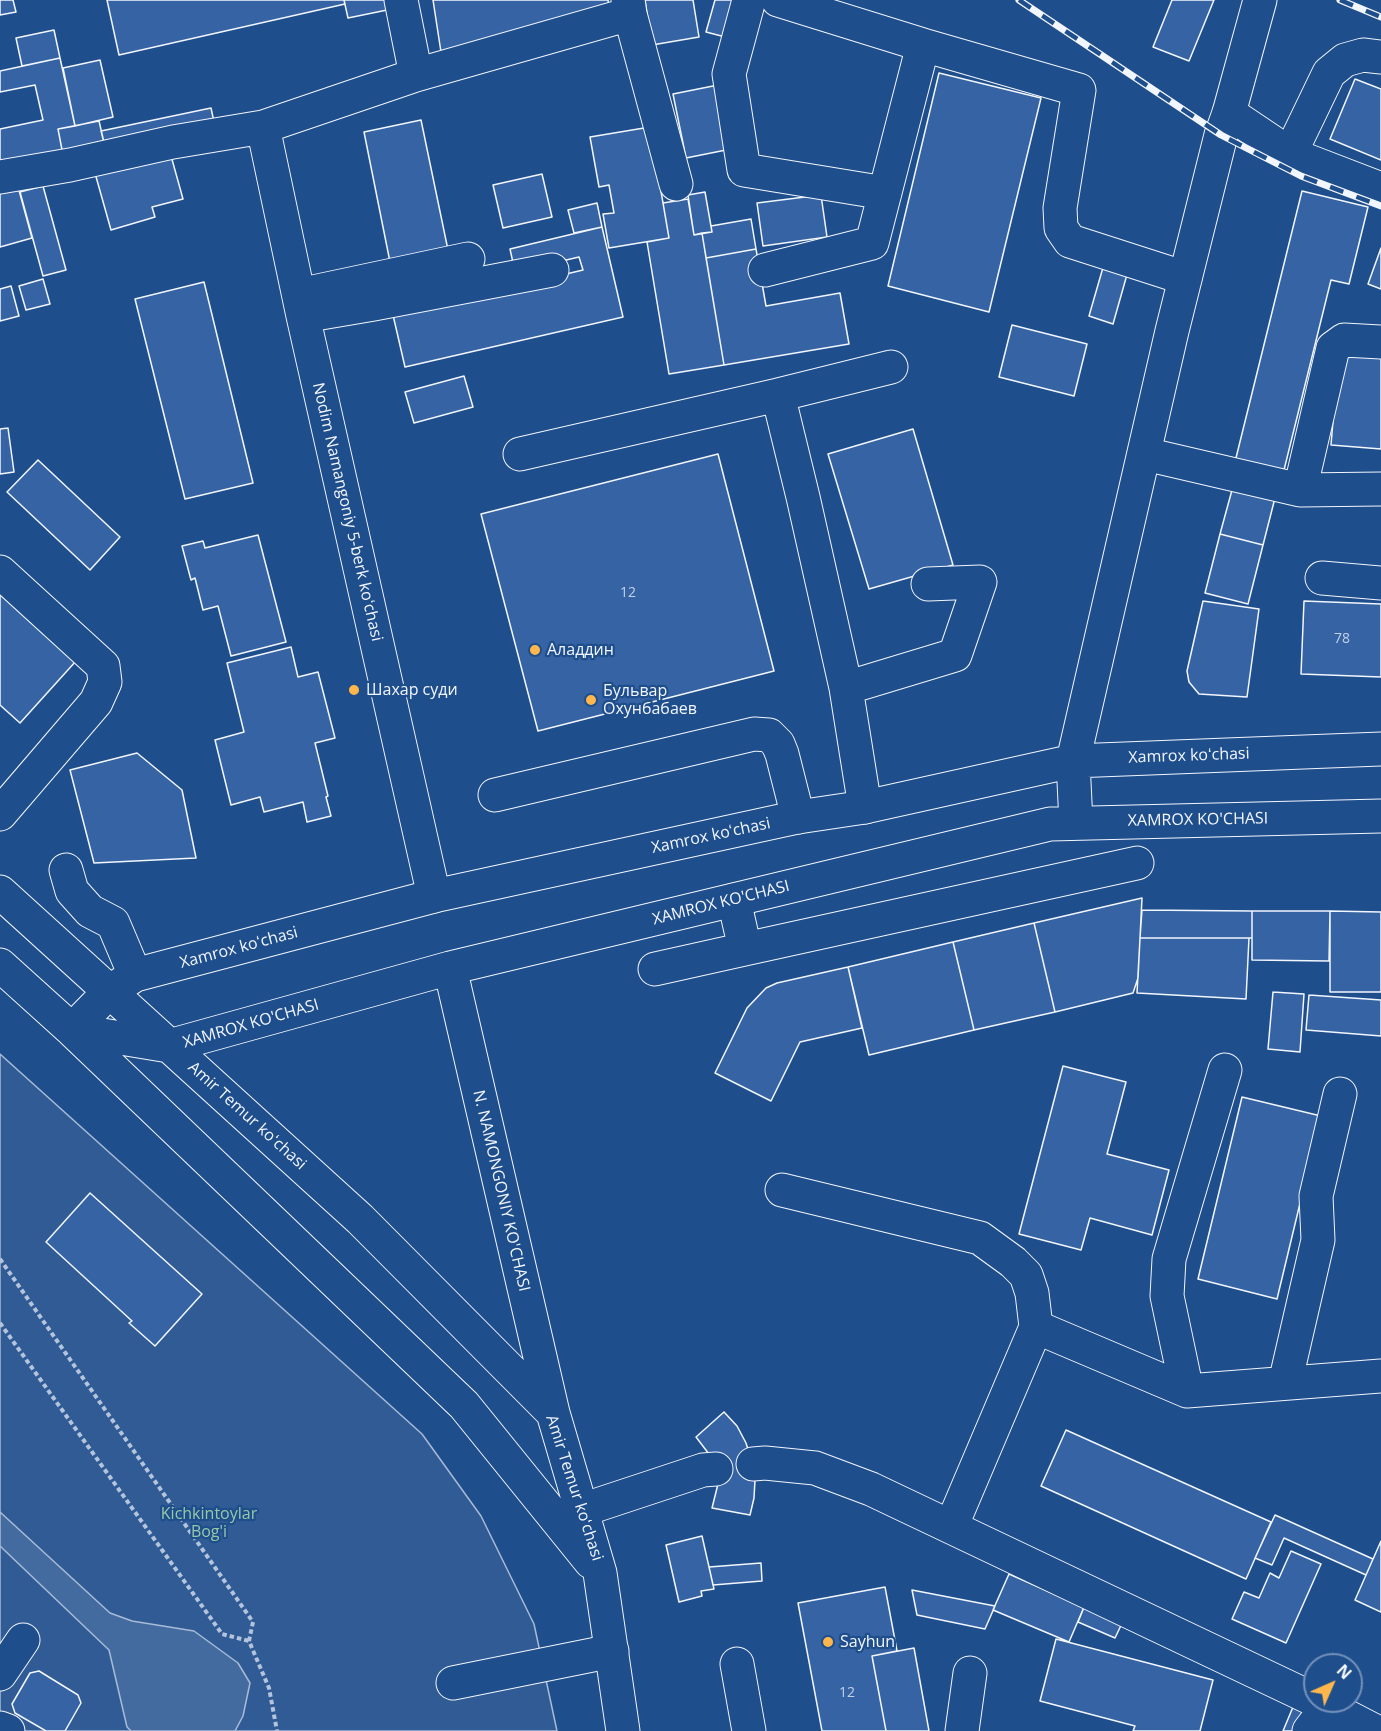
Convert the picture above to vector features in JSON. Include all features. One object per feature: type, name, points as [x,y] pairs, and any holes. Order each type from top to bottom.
[{"type":"main road","points":[[401,0],[416,75]]},
{"type":"main road","points":[[749,0],[729,74],[744,170],[885,193]]},
{"type":"main road","points":[[778,0],[1079,90],[1060,208],[1061,228],[1070,241],[1185,278]]},
{"type":"main road","points":[[1076,823],[1072,761],[1185,278],[1221,135],[1260,0]]},
{"type":"main road","points":[[0,177],[70,165],[173,142],[263,127],[629,7],[676,184]]},
{"type":"main road","points":[[765,270],[872,243],[923,45]]},
{"type":"main road","points":[[1290,154],[1329,74],[1345,60],[1363,55],[1381,57]]},
{"type":"main road","points":[[1229,113],[1290,154],[1381,189]]},
{"type":"main road","name":"Nodim Namangoniy 5-berk koʻchasi","points":[[263,127],[434,896]]},
{"type":"main road","points":[[301,305],[468,259]]},
{"type":"main road","points":[[301,305],[374,304],[552,270]]},
{"type":"main road","points":[[1300,490],[1333,348],[1344,340],[1381,342]]},
{"type":"main road","points":[[520,454],[891,367]]},
{"type":"main road","points":[[778,395],[846,688],[865,807]]},
{"type":"main road","points":[[1144,454],[1300,490],[1381,489]]},
{"type":"main road","points":[[0,572],[103,666],[105,682],[96,702],[5,798]]},
{"type":"main road","points":[[1322,578],[1381,583]]},
{"type":"main road","points":[[846,688],[955,655],[980,582],[928,584]]},
{"type":"main road","points":[[495,795],[754,734],[769,735],[778,744],[782,754],[798,817]]},
{"type":"main road","name":"Xamrox koʻchasi","points":[[122,984],[434,896],[798,817],[865,807],[1072,761],[1381,749]]},
{"type":"main road","name":"XAMROX KO'CHASI","points":[[72,1030],[169,1046],[450,968],[1050,824],[1381,816]]},
{"type":"main road","points":[[655,969],[1137,863]]},
{"type":"main road","points":[[66,870],[72,891],[90,911],[113,923],[122,984],[72,1030]]},
{"type":"main road","name":"Amir Temur koʻchasi","points":[[0,892],[122,984],[169,1046],[360,1219],[554,1413],[600,1573]]},
{"type":"main road","points":[[734,900],[745,950]]},
{"type":"main road","name":"Amir Temur koʻchasi","points":[[0,965],[72,1030],[464,1406],[600,1573]]},
{"type":"main road","name":"N. NAMONGONIY KO'CHASI","points":[[450,968],[554,1413]]},
{"type":"main road","points":[[1187,1391],[1167,1296],[1169,1259],[1225,1070]]},
{"type":"main road","points":[[1285,1383],[1318,1240],[1316,1196],[1340,1094]]},
{"type":"main road","points":[[782,1190],[980,1238],[1014,1262],[1026,1275],[1032,1293],[1036,1327],[951,1527]]},
{"type":"main road","points":[[1036,1327],[1187,1391],[1381,1376]]},
{"type":"main road","points":[[753,1464],[815,1468],[871,1489],[1303,1694]]},
{"type":"main road","points":[[582,1510],[703,1470],[716,1469]]},
{"type":"main road","points":[[600,1573],[623,1731]]},
{"type":"main road","points":[[0,1674],[22,1641]]},
{"type":"main road","points":[[453,1683],[612,1652]]},
{"type":"main road","points":[[737,1664],[749,1731]]},
{"type":"main road","points":[[962,1731],[970,1673]]},
{"type":"main road","points":[[1309,1731],[1320,1713]]},
{"type":"main road","points":[[1341,1713],[1376,1731]]},
{"type":"main road","points":[[0,1728],[8,1731]]},
{"type":"path","points":[[0,1259],[253,1622],[249,1641],[269,1688],[277,1731]]},
{"type":"path","points":[[0,1323],[222,1634],[249,1641]]},
{"type":"green space","name":"Kichkintoylar Bog'i","points":[[0,1054],[422,1434],[481,1516],[534,1624],[557,1731],[0,1731]]},
{"type":"shaded area","points":[[0,1512],[110,1613],[132,1621],[194,1631],[238,1663],[250,1683],[243,1716],[235,1731],[131,1731],[127,1727],[109,1650],[0,1546]]},
{"type":"building","points":[[0,0],[13,0],[16,12],[0,15]]},
{"type":"building","points":[[107,0],[344,0],[345,4],[119,55]]},
{"type":"building","points":[[344,0],[390,0],[392,9],[348,18]]},
{"type":"building","points":[[433,0],[608,0],[610,13],[441,52]]},
{"type":"building","points":[[645,0],[693,0],[699,37],[652,45]]},
{"type":"building","points":[[715,0],[743,0],[733,39],[706,32]]},
{"type":"building","points":[[1172,0],[1214,0],[1189,61],[1153,47]]},
{"type":"building","points":[[54,30],[60,58],[22,66],[16,38]]},
{"type":"building","points":[[60,58],[75,126],[58,129],[62,150],[0,163],[0,129],[43,120],[35,85],[0,92],[0,71]]},
{"type":"building","points":[[100,60],[113,117],[75,126],[63,68]]},
{"type":"building","points":[[939,73],[1041,98],[989,312],[888,286]]},
{"type":"building","points":[[1355,79],[1381,89],[1381,160],[1330,139]]},
{"type":"building","points":[[723,84],[736,148],[686,158],[673,94]]},
{"type":"building","points":[[211,108],[216,131],[107,154],[101,131]]},
{"type":"building","points":[[421,120],[448,250],[390,262],[364,132]]},
{"type":"building","points":[[99,121],[106,151],[64,160],[58,129]]},
{"type":"building","points":[[650,127],[669,238],[609,248],[603,214],[614,213],[609,185],[599,187],[590,137]]},
{"type":"building","points":[[168,145],[183,199],[152,207],[155,217],[111,230],[93,166]]},
{"type":"building","points":[[542,174],[552,217],[503,228],[493,185]]},
{"type":"building","points":[[17,183],[32,238],[0,247],[0,187]]},
{"type":"building","points":[[43,186],[66,270],[43,276],[20,192]]},
{"type":"building","points":[[1302,191],[1368,207],[1349,284],[1331,280],[1282,478],[1234,466]]},
{"type":"building","points":[[705,192],[712,232],[694,235],[688,195]]},
{"type":"building","points":[[821,195],[827,237],[763,246],[757,203]]},
{"type":"building","points":[[688,199],[694,235],[702,233],[724,365],[669,374],[647,242],[669,238],[663,203]]},
{"type":"building","points":[[597,203],[602,227],[574,233],[568,210]]},
{"type":"building","points":[[751,219],[756,249],[706,258],[702,233],[712,232],[711,226]]},
{"type":"building","points":[[602,227],[623,317],[405,367],[393,315],[583,270],[579,257],[515,272],[510,249]]},
{"type":"building","points":[[1381,248],[1381,289],[1368,284]]},
{"type":"building","points":[[756,249],[766,306],[840,293],[849,344],[724,365],[706,258]]},
{"type":"building","points":[[1104,264],[1128,271],[1113,324],[1089,316]]},
{"type":"building","points":[[43,279],[50,304],[26,310],[19,286]]},
{"type":"building","points":[[204,282],[253,483],[185,499],[135,299]]},
{"type":"building","points":[[11,286],[19,316],[0,321],[0,289]]},
{"type":"building","points":[[1012,325],[1087,344],[1074,396],[999,377]]},
{"type":"building","points":[[1339,349],[1381,352],[1381,449],[1331,445]]},
{"type":"building","points":[[464,376],[473,407],[414,423],[405,392]]},
{"type":"building","points":[[8,428],[14,472],[0,474],[0,429]]},
{"type":"building","points":[[913,429],[953,565],[869,589],[828,454]]},
{"type":"building","points":[[718,454],[774,671],[538,731],[481,514]]},
{"type":"building","points":[[38,460],[120,537],[90,570],[7,492]]},
{"type":"building","points":[[1235,479],[1277,490],[1263,545],[1220,534]]},
{"type":"building","points":[[1220,534],[1263,545],[1248,604],[1205,593]]},
{"type":"building","points":[[258,535],[286,642],[231,656],[218,606],[203,610],[195,578],[191,580],[182,546],[203,541],[205,548]]},
{"type":"building","points":[[0,592],[76,661],[20,723],[0,705]]},
{"type":"building","points":[[1203,601],[1259,609],[1247,697],[1199,694],[1189,682],[1187,671]]},
{"type":"building","points":[[1304,601],[1381,604],[1381,677],[1301,674]]},
{"type":"building","points":[[291,647],[298,677],[318,672],[335,738],[315,743],[331,816],[307,822],[303,802],[264,812],[260,797],[231,805],[215,740],[244,732],[227,663]]},
{"type":"building","points":[[137,753],[182,790],[196,858],[94,863],[70,770]]},
{"type":"building","points":[[1142,898],[1138,978],[1133,993],[1055,1012],[1034,923]]},
{"type":"building","points":[[1142,910],[1252,911],[1252,938],[1140,938]]},
{"type":"building","points":[[1252,911],[1330,911],[1329,961],[1252,960]]},
{"type":"building","points":[[1330,911],[1381,912],[1381,992],[1330,992]]},
{"type":"building","points":[[1034,923],[1055,1012],[974,1030],[953,942]]},
{"type":"building","points":[[1140,938],[1249,938],[1246,999],[1137,993]]},
{"type":"building","points":[[953,942],[974,1030],[869,1055],[848,967]]},
{"type":"building","points":[[848,967],[862,1028],[800,1042],[771,1101],[715,1073],[747,1008],[766,988],[777,983]]},
{"type":"building","points":[[1273,992],[1304,994],[1300,1052],[1268,1049]]},
{"type":"building","points":[[1309,995],[1381,1000],[1381,1036],[1306,1030]]},
{"type":"building","points":[[1063,1066],[1126,1082],[1107,1154],[1169,1170],[1152,1235],[1090,1218],[1081,1250],[1019,1234]]},
{"type":"building","points":[[1242,1097],[1321,1116],[1277,1299],[1198,1279]]},
{"type":"building","points":[[90,1193],[202,1294],[155,1346],[129,1323],[132,1321],[46,1242]]},
{"type":"building","points":[[724,1412],[737,1426],[752,1462],[755,1480],[750,1515],[712,1508],[718,1484],[712,1458],[696,1437]]},
{"type":"building","points":[[1066,1430],[1271,1522],[1246,1579],[1041,1486]]},
{"type":"building","points":[[1275,1515],[1373,1559],[1366,1575],[1284,1538],[1272,1565],[1255,1558]]},
{"type":"building","points":[[702,1536],[714,1589],[701,1591],[702,1596],[679,1602],[666,1545]]},
{"type":"building","points":[[1381,1541],[1381,1612],[1355,1600]]},
{"type":"building","points":[[1291,1551],[1321,1564],[1286,1643],[1232,1619],[1244,1592],[1259,1598],[1270,1573],[1279,1578]]},
{"type":"building","points":[[761,1563],[762,1581],[713,1585],[709,1567]]},
{"type":"building","points":[[1009,1574],[1084,1607],[1069,1642],[993,1610]]},
{"type":"building","points":[[885,1587],[897,1651],[872,1656],[886,1731],[822,1731],[798,1603]]},
{"type":"building","points":[[912,1590],[995,1606],[985,1629],[917,1615]]},
{"type":"building","points":[[1087,1600],[1125,1617],[1115,1638],[1078,1622]]},
{"type":"building","points":[[1056,1639],[1213,1680],[1200,1731],[1133,1731],[1135,1726],[1040,1701]]},
{"type":"building","points":[[914,1648],[929,1731],[886,1731],[872,1656]]},
{"type":"building","points":[[39,1671],[78,1695],[81,1703],[65,1731],[46,1731],[15,1713],[12,1704],[30,1673]]},
{"type":"building","points":[[1293,1707],[1303,1713],[1308,1713],[1300,1731],[1283,1731]]},
{"type":"railway","points":[[1019,0],[1221,135],[1301,176],[1381,206]]},
{"type":"railway","points":[[1340,0],[1381,17]]},
{"type":"place","name":"Аладдин","points":[[535,650]]},
{"type":"place","name":"Шахар суди","points":[[354,690]]},
{"type":"place","name":"Бульвар Охунбабаев","points":[[591,700]]},
{"type":"place","name":"Sayhun","points":[[828,1642]]}]
